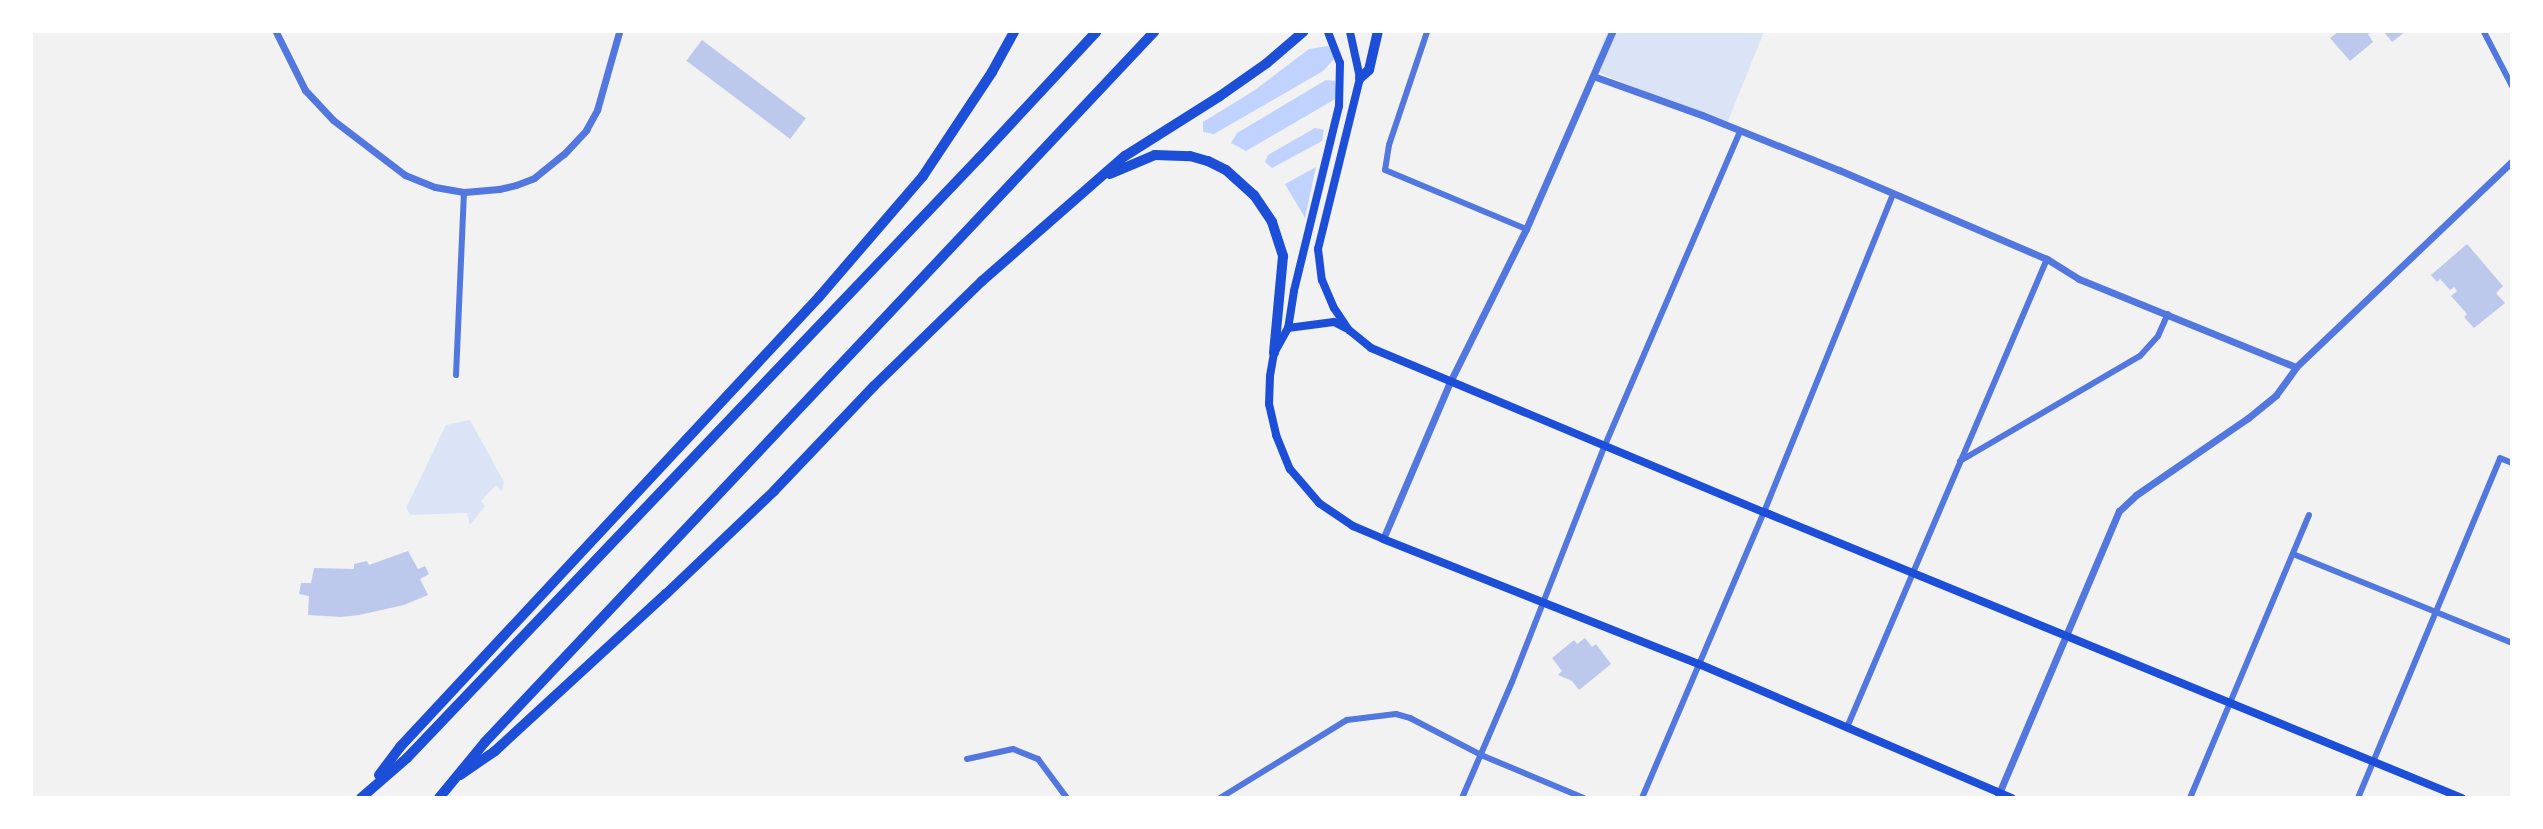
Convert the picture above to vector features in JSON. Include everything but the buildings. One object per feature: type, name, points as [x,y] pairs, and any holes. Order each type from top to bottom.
[{"type":"highway","points":[[361,798],[399,747],[811,305],[923,176],[992,72],[1014,32]]},
{"type":"highway","points":[[370,788],[407,758],[980,157],[1096,32]]},
{"type":"highway","points":[[439,798],[485,742],[1154,32]]},
{"type":"highway","points":[[460,775],[495,751],[666,594],[774,491],[874,386],[982,281],[1125,156],[1220,96],[1267,63],[1303,32]]},
{"type":"highway","points":[[1360,78],[1369,69],[1378,32]]},
{"type":"highway","points":[[1096,181],[1155,155],[1190,156],[1208,161],[1240,182],[1254,195],[1272,222],[1283,256],[1274,353]]},
{"type":"main road","points":[[1328,32],[1340,63],[1339,106],[1288,328],[1274,353],[1269,404],[1276,435],[1290,469],[1319,502],[1353,526],[1383,539],[1544,601],[1848,725],[1998,795],[2012,798]]},
{"type":"main road","points":[[1349,330],[1326,294],[1318,249],[1360,78],[1358,58],[1350,32]]},
{"type":"main road","points":[[1288,328],[1334,321],[1371,348],[1450,382],[2462,798]]},
{"type":"street","points":[[276,32],[305,90],[333,120],[405,175],[435,187],[464,192],[516,185],[534,178],[564,154],[586,130],[597,110],[619,32]]},
{"type":"street","points":[[1426,32],[1389,145],[1385,170],[1526,229]]},
{"type":"street","points":[[1383,539],[1450,382],[1526,229],[1612,32]]},
{"type":"street","points":[[2484,32],[2511,86]]},
{"type":"street","points":[[1593,76],[1893,194],[2047,259],[2079,279],[2296,367]]},
{"type":"street","points":[[1461,798],[1544,601],[1605,445],[1740,132]]},
{"type":"street","points":[[1998,795],[2108,532],[2119,511],[2136,495],[2248,418],[2276,394],[2296,367],[2511,161]]},
{"type":"street","points":[[456,375],[464,192]]},
{"type":"street","points":[[1642,798],[1764,512],[1893,194]]},
{"type":"street","points":[[1848,725],[2047,259]]},
{"type":"street","points":[[1960,461],[2140,356],[2158,336],[2168,314]]},
{"type":"street","points":[[2358,798],[2500,458],[2511,463]]},
{"type":"street","points":[[2190,798],[2309,515]]},
{"type":"street","points":[[2293,554],[2511,644]]},
{"type":"street","points":[[1220,798],[1347,720],[1396,714],[1410,718],[1481,755],[1584,798]]},
{"type":"street","points":[[967,759],[1013,749],[1038,759],[1067,798]]},
{"type":"shaded area","points":[[1607,32],[1764,32],[1726,126],[1595,71],[1593,67]]},
{"type":"shaded area","points":[[470,420],[504,482],[502,492],[496,485],[481,501],[485,506],[470,525],[467,513],[411,515],[406,508],[446,425]]},
{"type":"water","points":[[1328,46],[1335,58],[1323,71],[1214,134],[1203,132],[1203,122],[1255,90],[1309,49]]},
{"type":"water","points":[[1326,80],[1335,81],[1337,98],[1246,151],[1231,143],[1237,133]]},
{"type":"water","points":[[1315,128],[1324,130],[1322,141],[1272,168],[1265,162],[1268,155]]},
{"type":"water","points":[[1316,167],[1305,218],[1285,184]]}]
